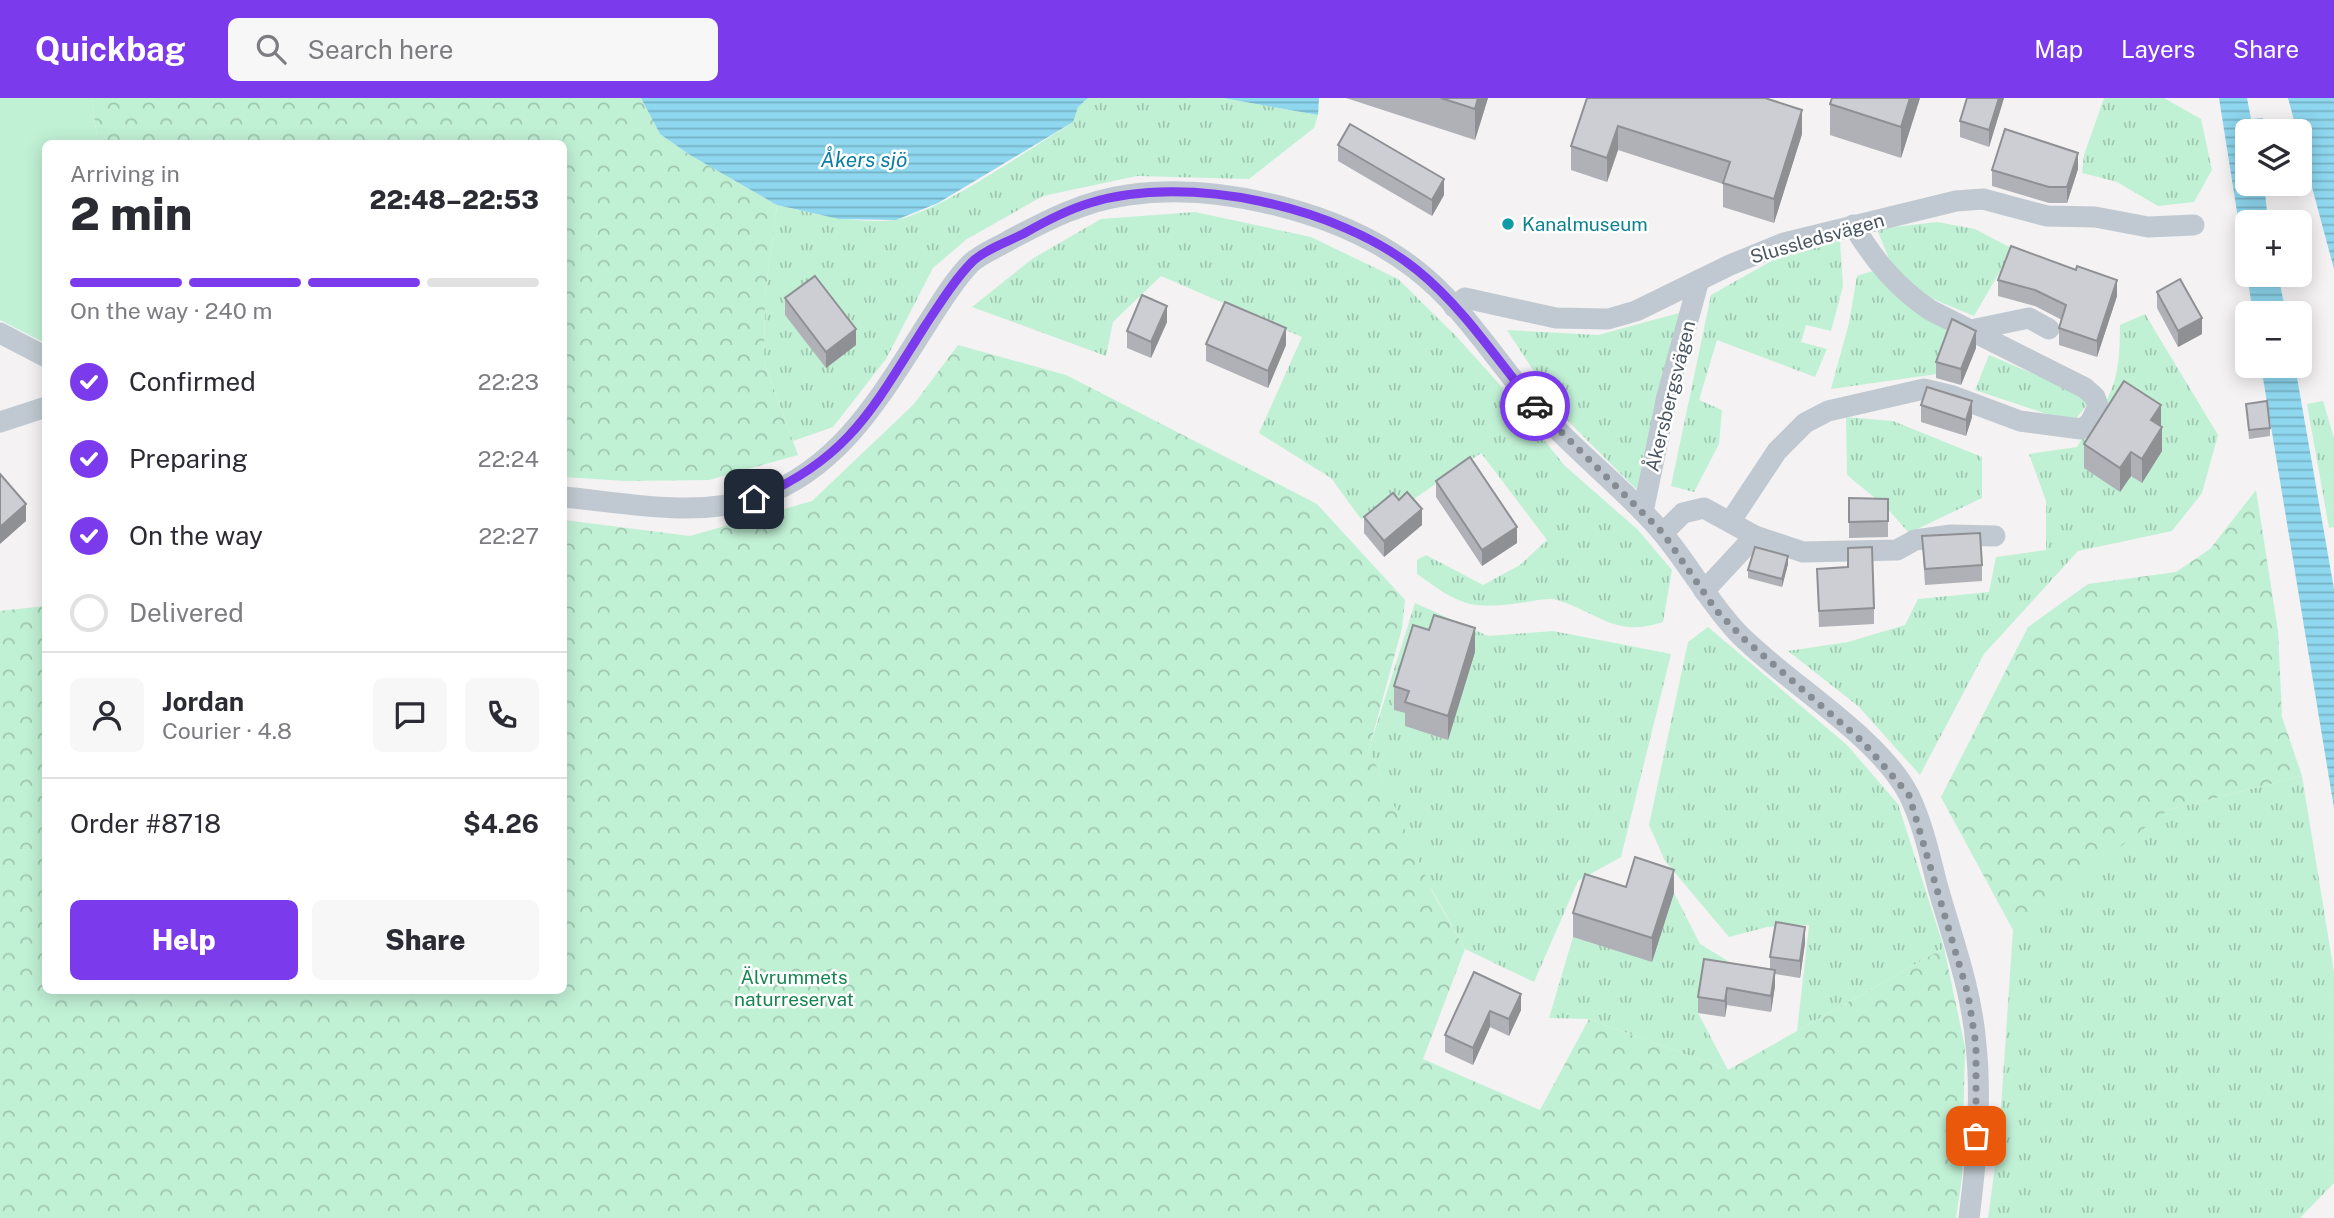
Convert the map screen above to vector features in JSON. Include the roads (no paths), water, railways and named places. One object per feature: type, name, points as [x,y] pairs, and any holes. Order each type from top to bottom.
[{"type":"street","points":[[567,497],[696,508],[754,499],[808,473],[839,448],[869,414],[937,308],[973,261],[1054,217],[1090,202],[1130,195],[1184,191],[1263,202],[1315,217],[1376,243],[1417,270],[1454,307],[1543,415],[1663,533],[1716,610],[1744,639],[1862,741],[1909,795],[1968,994],[1976,1045],[1974,1178],[1969,1218]]},
{"type":"street","name":"Slussledsvägen","points":[[1454,307],[1465,298],[1556,318],[1608,319],[1636,312],[1699,280],[1784,243],[1956,201],[1983,199],[2048,216],[2095,217],[2148,227],[2194,225]]},
{"type":"street","points":[[1730,522],[1777,451],[1805,423],[1828,411],[1924,389],[1954,396],[2033,424],[2081,429],[2090,423],[2098,406],[2085,388],[1930,310],[1910,297],[1872,257],[1853,225]]},
{"type":"street","name":"Åkersbergsvägen","points":[[1643,512],[1667,396],[1699,280]]},
{"type":"street","points":[[1972,330],[2029,318],[2049,329]]},
{"type":"street","points":[[0,333],[42,355]]},
{"type":"street","points":[[0,422],[42,408]]},
{"type":"street","points":[[1663,533],[1683,513],[1704,508],[1755,536],[1803,552],[1897,550],[1915,540],[1951,535],[1995,536]]},
{"type":"street","points":[[1704,591],[1755,536]]},
{"type":"water","name":"Åkers sjö","points":[[641,98],[1088,98],[1078,107],[1073,122],[938,203],[896,220],[839,219],[777,205],[690,155],[660,134]]},
{"type":"water","points":[[1223,98],[1319,98],[1318,115]]},
{"type":"water","points":[[2219,98],[2247,98],[2251,119],[2235,119],[2235,196],[2265,196],[2267,210],[2237,210]]},
{"type":"water","points":[[2288,98],[2334,98],[2334,269],[2312,187],[2312,119],[2294,119]]},
{"type":"water","points":[[2249,287],[2281,287],[2283,301],[2251,301]]},
{"type":"water","points":[[2263,378],[2297,378],[2334,589],[2334,808]]},
{"type":"place","name":"Kanalmuseum","points":[[1508,224]]},
{"type":"park label","name":"Älvrummets naturreservat","points":[[794,988]]}]
